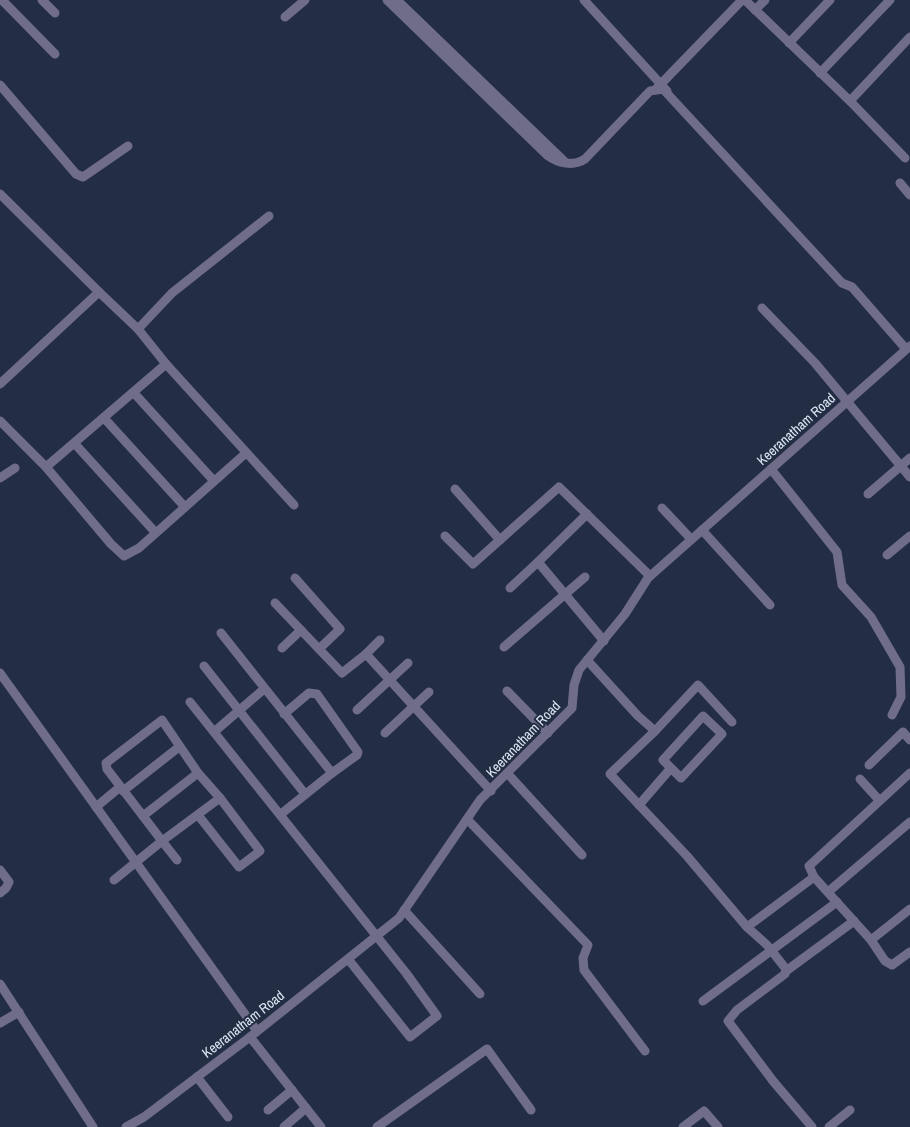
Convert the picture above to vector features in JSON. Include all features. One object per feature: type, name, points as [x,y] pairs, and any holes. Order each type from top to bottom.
[{"type":"street","points":[[2,0],[55,54]]},
{"type":"street","points":[[42,0],[55,13]]},
{"type":"street","points":[[286,17],[306,0]]},
{"type":"street","points":[[387,0],[554,160],[566,163],[579,162],[585,159],[650,92],[661,88],[743,0],[850,100],[905,158]]},
{"type":"street","points":[[397,0],[566,163]]},
{"type":"street","points":[[584,0],[661,88],[842,283],[852,287],[908,348]]},
{"type":"street","points":[[755,10],[765,0]]},
{"type":"street","points":[[789,42],[830,0]]},
{"type":"street","points":[[820,72],[890,0]]},
{"type":"street","points":[[850,100],[910,38]]},
{"type":"street","points":[[0,85],[76,174],[83,177],[128,146]]},
{"type":"street","points":[[900,183],[910,195]]},
{"type":"street","points":[[0,194],[98,292],[138,329],[166,364],[294,505]]},
{"type":"street","points":[[138,329],[172,293],[269,216]]},
{"type":"street","points":[[0,384],[98,292]]},
{"type":"street","points":[[762,308],[848,400],[910,477]]},
{"type":"street","name":"Keeranatham Road","points":[[126,1127],[144,1116],[254,1034],[377,938],[399,918],[480,800],[572,708],[574,685],[579,670],[625,614],[650,576],[908,348]]},
{"type":"street","points":[[46,467],[76,444],[166,364]]},
{"type":"street","points":[[134,392],[214,481]]},
{"type":"street","points":[[104,418],[184,506]]},
{"type":"street","points":[[0,421],[46,467],[111,544],[124,556],[139,548],[154,532],[246,454]]},
{"type":"street","points":[[76,444],[154,532]]},
{"type":"street","points":[[868,494],[910,458]]},
{"type":"street","points":[[0,478],[14,468]]},
{"type":"street","points":[[771,469],[837,552],[842,585],[871,617],[900,667],[901,697],[892,715]]},
{"type":"street","points":[[446,536],[473,564],[559,487],[650,576]]},
{"type":"street","points":[[455,489],[500,540]]},
{"type":"street","points":[[662,508],[691,539]]},
{"type":"street","points":[[510,588],[587,514]]},
{"type":"street","points":[[702,530],[770,605]]},
{"type":"street","points":[[887,555],[910,536]]},
{"type":"street","points":[[538,562],[604,640]]},
{"type":"street","points":[[504,646],[585,577]]},
{"type":"street","points":[[295,578],[340,629],[319,649]]},
{"type":"street","points":[[275,603],[343,673],[380,640]]},
{"type":"street","points":[[282,648],[301,630]]},
{"type":"street","points":[[221,633],[332,773]]},
{"type":"street","points":[[366,654],[415,705],[491,791]]},
{"type":"street","points":[[587,660],[638,716],[655,731]]},
{"type":"street","points":[[358,710],[408,663]]},
{"type":"street","points":[[204,666],[305,794]]},
{"type":"street","points":[[0,673],[136,862],[292,1090],[321,1127]]},
{"type":"street","points":[[732,722],[698,685],[655,731],[610,774],[687,856],[747,927],[771,951],[786,971]]},
{"type":"street","points":[[214,732],[264,689]]},
{"type":"street","points":[[507,691],[548,733]]},
{"type":"street","points":[[385,733],[429,692]]},
{"type":"street","points":[[281,814],[357,755],[358,752],[317,694],[309,693],[284,714]]},
{"type":"street","points":[[190,702],[406,973],[436,1016],[410,1037],[348,959]]},
{"type":"street","points":[[703,716],[722,734],[681,778],[671,768],[663,760],[703,716]]},
{"type":"street","points":[[177,860],[107,769],[106,764],[162,720],[198,773],[220,798],[260,851],[239,867],[198,815]]},
{"type":"street","points":[[869,765],[903,732],[910,740]]},
{"type":"street","points":[[96,807],[179,747]]},
{"type":"street","points":[[639,805],[671,768]]},
{"type":"street","points":[[144,816],[198,773]]},
{"type":"street","points":[[910,773],[810,866],[814,877],[871,940],[889,965],[910,952]]},
{"type":"street","points":[[508,774],[582,855]]},
{"type":"street","points":[[860,779],[879,800]]},
{"type":"street","points":[[114,880],[220,798]]},
{"type":"street","points":[[467,819],[588,945],[583,958],[584,970],[645,1051]]},
{"type":"street","points":[[828,892],[910,822]]},
{"type":"street","points":[[0,870],[9,882],[0,893]]},
{"type":"street","points":[[747,927],[814,877]]},
{"type":"street","points":[[703,1001],[837,902]]},
{"type":"street","points":[[871,940],[910,909]]},
{"type":"street","points":[[404,910],[480,994]]},
{"type":"street","points":[[812,1127],[772,1081],[728,1021],[737,1010],[786,971],[854,921]]},
{"type":"street","points":[[0,984],[20,1012],[93,1127]]},
{"type":"street","points":[[0,1024],[20,1012]]},
{"type":"street","points":[[378,1127],[487,1049],[531,1110]]},
{"type":"street","points":[[196,1077],[228,1117]]},
{"type":"street","points":[[268,1110],[292,1090]]},
{"type":"street","points":[[284,1127],[306,1108]]},
{"type":"street","points":[[829,1127],[850,1110]]},
{"type":"street","points":[[683,1127],[704,1111],[718,1127]]}]
